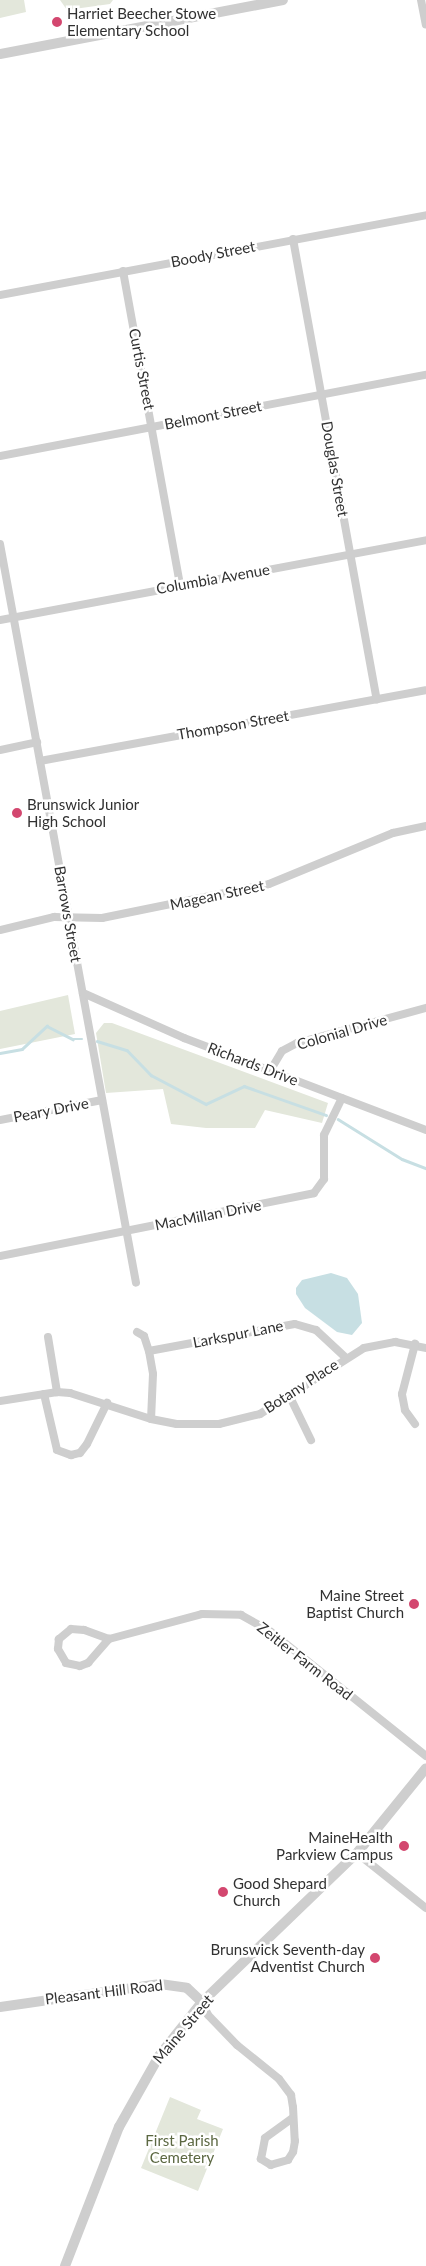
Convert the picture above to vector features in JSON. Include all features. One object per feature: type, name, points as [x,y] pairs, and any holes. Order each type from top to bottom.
[{"type":"street","points":[[0,54],[283,0]]},
{"type":"street","points":[[421,0],[426,25]]},
{"type":"street","name":"Boody Street","points":[[0,295],[426,215]]},
{"type":"street","name":"Douglas Street","points":[[293,239],[377,699]]},
{"type":"street","name":"Curtis Street","points":[[123,271],[153,427],[180,585]]},
{"type":"street","name":"Belmont Street","points":[[0,456],[426,375]]},
{"type":"street","name":"Columbia Avenue","points":[[0,620],[426,540]]},
{"type":"street","name":"Barrows Street","points":[[0,544],[136,1283]]},
{"type":"street","name":"Thompson Street","points":[[40,761],[426,690]]},
{"type":"street","points":[[0,750],[37,742]]},
{"type":"street","name":"Magean Street","points":[[0,930],[41,919],[102,918],[269,884],[393,833],[426,826]]},
{"type":"street","name":"Richards Drive","points":[[83,993],[148,1023],[426,1130]]},
{"type":"street","name":"Colonial Drive","points":[[270,1071],[282,1051],[298,1043],[426,1008]]},
{"type":"street","name":"MacMillan Drive","points":[[0,1256],[314,1193],[324,1179],[324,1136],[342,1098]]},
{"type":"street","name":"Peary Drive","points":[[0,1120],[102,1100]]},
{"type":"street","name":"Larkspur Lane","points":[[149,1352],[295,1324],[316,1330],[345,1357]]},
{"type":"street","points":[[137,1332],[144,1336],[153,1374],[150,1419]]},
{"type":"street","points":[[48,1337],[57,1392]]},
{"type":"street","name":"Botany Place","points":[[0,1401],[57,1392],[107,1403],[150,1419],[177,1424],[219,1424],[260,1414],[290,1397],[345,1357],[385,1343],[415,1344],[426,1348]]},
{"type":"street","points":[[415,1344],[402,1394],[405,1410],[415,1424]]},
{"type":"street","points":[[44,1394],[57,1450],[71,1455],[80,1452],[87,1444],[107,1403]]},
{"type":"street","points":[[290,1397],[311,1440]]},
{"type":"street","name":"Zeitler Farm Road","points":[[109,1639],[202,1614],[241,1615],[270,1631],[426,1756]]},
{"type":"street","points":[[71,1629],[84,1630],[109,1639],[88,1663],[80,1666],[66,1663],[58,1649],[59,1639],[71,1629]]},
{"type":"street","name":"Maine Street","points":[[65,2266],[128,2108],[159,2056],[202,2002],[357,1853],[426,1768]]},
{"type":"street","points":[[357,1853],[426,1908]]},
{"type":"street","name":"Pleasant Hill Road","points":[[0,2007],[160,1984],[187,1988],[202,2002]]},
{"type":"street","points":[[202,2002],[208,2015],[237,2044],[286,2086],[291,2095],[294,2118],[293,2152],[288,2160],[270,2165],[261,2159],[265,2138],[294,2118]]},
{"type":"green space","points":[[0,0],[24,0],[26,12],[0,18]]},
{"type":"green space","points":[[60,0],[113,0],[110,4],[67,10]]},
{"type":"green space","points":[[68,995],[75,1034],[0,1049],[0,1011]]},
{"type":"green space","points":[[104,1023],[112,1023],[328,1103],[322,1123],[265,1110],[255,1128],[206,1128],[171,1124],[163,1089],[106,1093],[96,1033]]},
{"type":"green space","name":"First Parish Cemetery","points":[[170,2097],[201,2110],[197,2119],[223,2129],[198,2191],[141,2168]]},
{"type":"water","points":[[331,1273],[347,1278],[358,1294],[362,1323],[352,1335],[337,1332],[305,1308],[296,1294],[296,1288],[302,1280]]},
{"type":"waterway","points":[[0,1053],[22,1049],[47,1026],[73,1039],[82,1039]]},
{"type":"waterway","points":[[97,1041],[127,1050],[151,1075],[206,1104],[244,1086],[326,1115]]},
{"type":"waterway","points":[[338,1119],[402,1159],[426,1168]]},
{"type":"place","name":"Harriet Beecher Stowe Elementary School","points":[[57,22]]},
{"type":"place","name":"Brunswick Junior High School","points":[[17,813]]},
{"type":"place","name":"Maine Street Baptist Church","points":[[414,1604]]},
{"type":"place","name":"MaineHealth Parkview Campus","points":[[404,1846]]},
{"type":"place","name":"Good Shepard Church","points":[[223,1892]]},
{"type":"place","name":"Brunswick Seventh-day Adventist Church","points":[[375,1958]]}]
